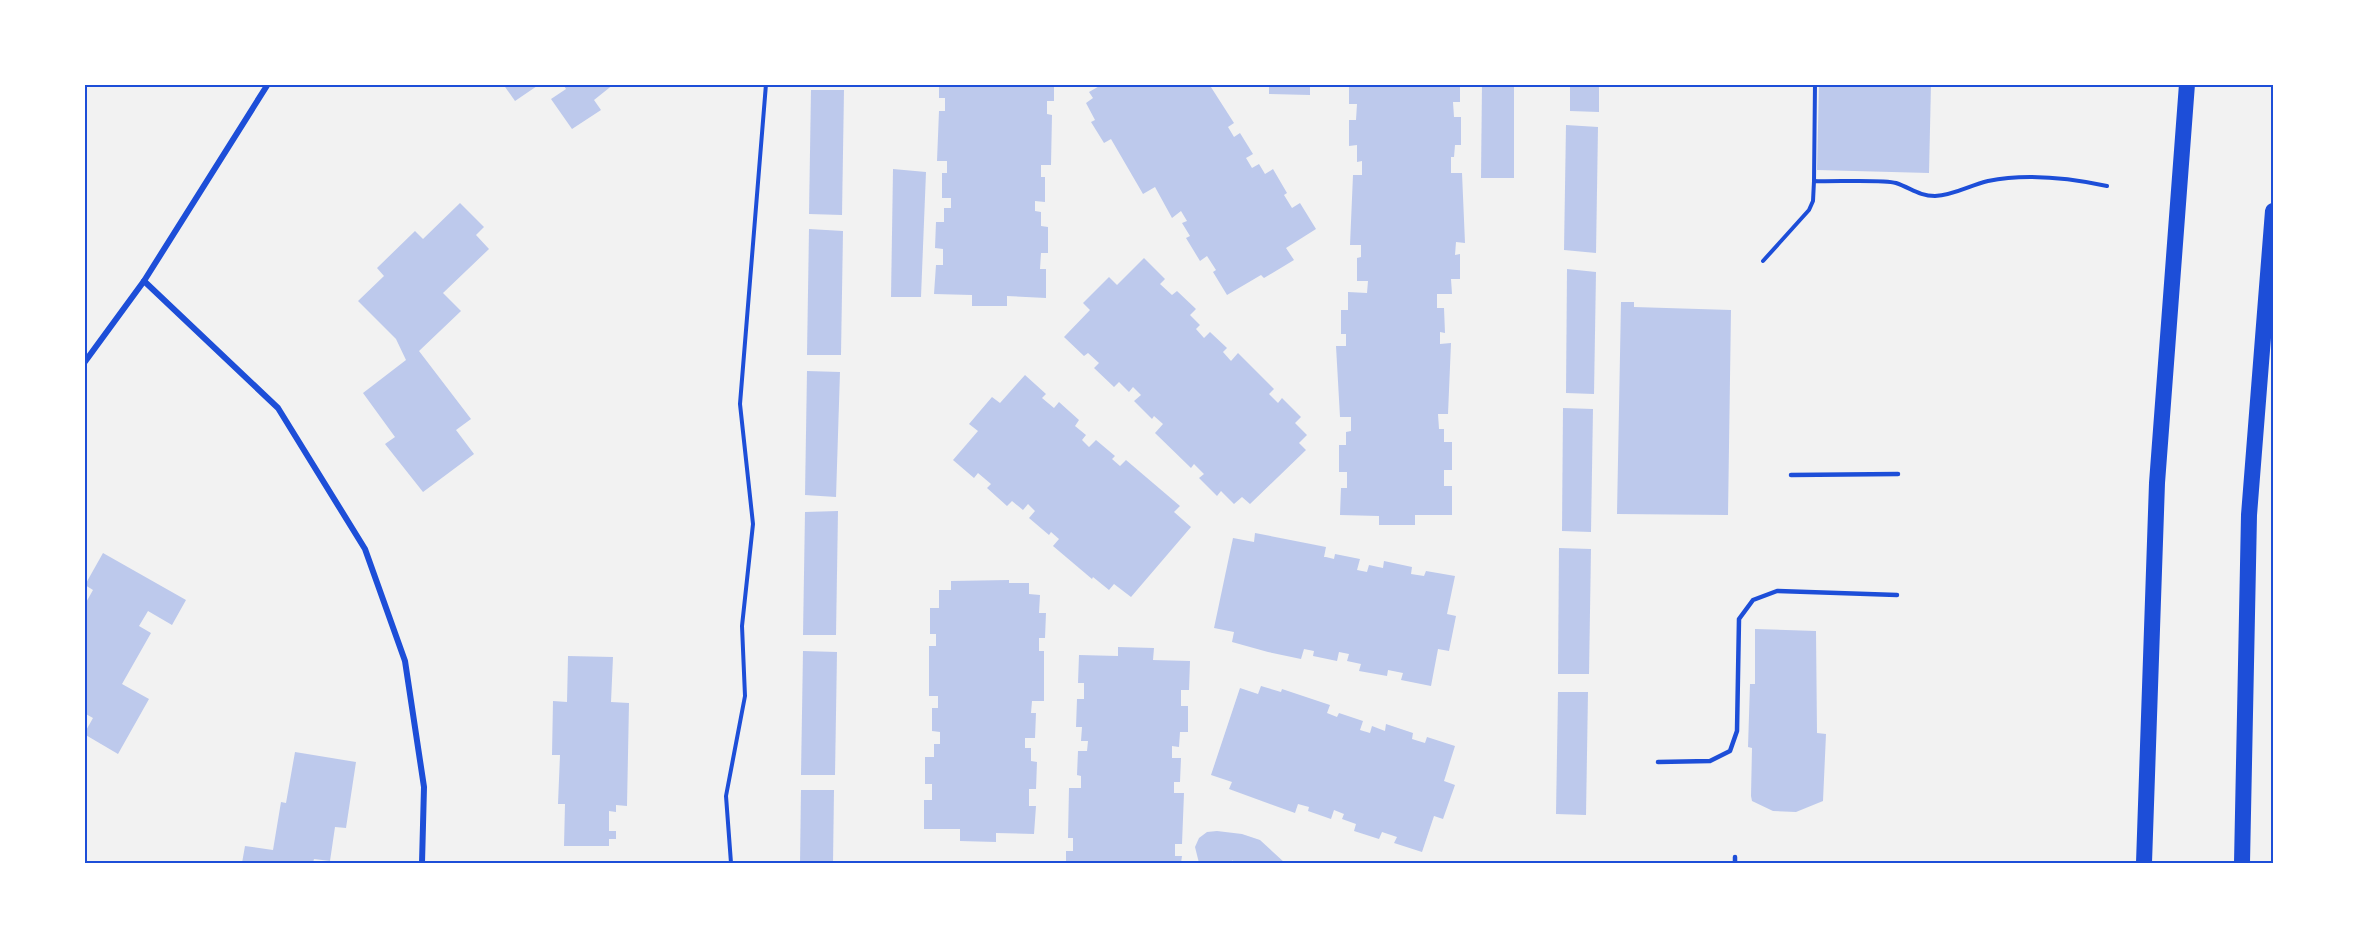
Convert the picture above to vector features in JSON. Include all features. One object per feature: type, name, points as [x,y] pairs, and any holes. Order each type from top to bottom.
[{"type":"highway","points":[[2144,863],[2157,483],[2187,84]]},
{"type":"highway","points":[[2241,863],[2249,515],[2273,211]]},
{"type":"street","points":[[84,363],[144,281],[268,84]]},
{"type":"street","points":[[144,281],[278,408],[365,549],[405,661],[424,787],[422,863]]},
{"type":"lane","points":[[1791,475],[1898,474]]},
{"type":"lane","points":[[1658,762],[1710,762],[1730,751],[1737,731],[1739,619],[1753,600],[1777,591],[1897,595]]},
{"type":"path","points":[[731,863],[726,796],[745,696],[742,626],[753,524],[740,404],[766,84]]},
{"type":"path","points":[[1763,261],[1809,210],[1813,201],[1815,84]]},
{"type":"path","points":[[1814,181],[1895,183],[1913,193],[1933,196],[1952,194],[1987,181],[2009,179],[2066,178],[2107,186]]},
{"type":"building","points":[[503,84],[540,84],[515,101]]},
{"type":"building","points":[[563,84],[614,84],[594,100],[601,110],[572,129],[551,99],[566,89]]},
{"type":"building","points":[[939,84],[1054,84],[1054,101],[1047,101],[1047,114],[1052,115],[1051,165],[1041,165],[1041,177],[1045,177],[1045,202],[1035,201],[1035,211],[1041,212],[1041,226],[1048,227],[1048,253],[1041,253],[1040,269],[1046,269],[1046,298],[1007,296],[1007,306],[972,306],[972,295],[934,294],[936,265],[943,265],[943,249],[935,248],[936,222],[944,222],[944,208],[951,208],[951,198],[942,198],[942,173],[947,173],[947,161],[937,161],[939,111],[945,111],[945,98],[939,98]]},
{"type":"building","points":[[1103,84],[1209,84],[1234,123],[1228,127],[1234,137],[1240,133],[1253,154],[1246,158],[1252,168],[1259,164],[1265,174],[1273,169],[1287,193],[1284,195],[1292,208],[1300,203],[1316,229],[1286,248],[1294,260],[1264,278],[1261,275],[1227,295],[1213,272],[1216,270],[1207,256],[1200,261],[1186,238],[1190,236],[1182,223],[1187,221],[1181,211],[1172,218],[1155,187],[1143,194],[1111,139],[1104,143],[1091,122],[1095,120],[1086,103],[1093,98],[1089,92]]},
{"type":"building","points":[[1269,84],[1310,84],[1310,95],[1269,94]]},
{"type":"building","points":[[1349,84],[1460,84],[1460,102],[1453,102],[1454,117],[1461,117],[1461,145],[1455,145],[1454,157],[1451,157],[1451,173],[1462,173],[1465,243],[1456,242],[1455,255],[1460,254],[1460,279],[1451,279],[1452,294],[1437,294],[1437,308],[1444,308],[1445,333],[1440,332],[1440,344],[1451,343],[1448,414],[1438,414],[1439,429],[1444,429],[1444,442],[1452,442],[1452,470],[1444,470],[1444,486],[1452,486],[1452,515],[1415,515],[1415,525],[1379,525],[1379,516],[1340,515],[1341,488],[1347,488],[1347,472],[1339,472],[1339,445],[1346,445],[1346,432],[1351,431],[1351,417],[1340,417],[1336,346],[1346,346],[1346,334],[1341,334],[1341,310],[1348,310],[1348,292],[1367,293],[1368,281],[1357,281],[1357,258],[1361,257],[1361,245],[1350,245],[1353,175],[1362,175],[1362,161],[1357,162],[1357,145],[1349,146],[1349,120],[1356,120],[1357,104],[1349,104]]},
{"type":"building","points":[[1482,84],[1514,84],[1514,178],[1481,178]]},
{"type":"building","points":[[1570,84],[1599,84],[1599,112],[1570,111]]},
{"type":"building","points":[[1819,84],[1931,84],[1929,173],[1817,170]]},
{"type":"building","points":[[811,90],[844,90],[842,215],[809,214]]},
{"type":"building","points":[[1566,125],[1598,127],[1596,253],[1564,250]]},
{"type":"building","points":[[893,169],[926,172],[921,297],[891,297]]},
{"type":"building","points":[[460,203],[484,227],[476,235],[489,249],[443,293],[461,311],[419,351],[471,419],[456,430],[474,454],[423,492],[385,444],[395,437],[363,393],[406,360],[396,339],[358,301],[384,276],[377,268],[415,231],[423,239]]},
{"type":"building","points":[[809,229],[843,231],[841,355],[807,355]]},
{"type":"building","points":[[1144,258],[1165,279],[1160,284],[1172,295],[1177,291],[1196,309],[1190,315],[1200,325],[1196,329],[1204,338],[1210,332],[1227,348],[1223,352],[1231,361],[1238,353],[1274,389],[1269,394],[1278,403],[1282,398],[1301,417],[1295,423],[1307,435],[1299,443],[1306,450],[1250,504],[1242,497],[1234,504],[1221,491],[1217,496],[1199,478],[1204,474],[1194,464],[1191,468],[1155,433],[1163,424],[1154,416],[1152,419],[1134,401],[1141,395],[1133,387],[1129,392],[1119,382],[1114,387],[1094,368],[1099,363],[1088,353],[1084,356],[1064,337],[1090,310],[1083,303],[1109,277],[1117,285]]},
{"type":"building","points":[[1567,269],[1596,272],[1594,394],[1566,393]]},
{"type":"building","points":[[1621,302],[1634,302],[1634,307],[1731,310],[1728,515],[1617,514]]},
{"type":"building","points":[[807,371],[840,372],[836,497],[805,495]]},
{"type":"building","points":[[1025,375],[1046,394],[1042,398],[1054,408],[1059,402],[1079,420],[1075,426],[1086,435],[1082,440],[1089,447],[1096,440],[1115,456],[1112,459],[1120,466],[1126,460],[1180,506],[1174,512],[1191,527],[1131,597],[1114,584],[1109,590],[1093,577],[1092,579],[1053,546],[1059,539],[1051,532],[1049,535],[1029,518],[1035,511],[1028,504],[1023,510],[1012,501],[1007,506],[987,488],[991,484],[978,473],[974,478],[953,460],[978,431],[969,424],[992,397],[1000,403]]},
{"type":"building","points":[[1563,408],[1593,409],[1591,532],[1562,531]]},
{"type":"building","points":[[838,511],[836,635],[803,635],[805,512]]},
{"type":"building","points":[[1255,533],[1326,547],[1324,557],[1334,559],[1335,554],[1360,559],[1357,570],[1367,572],[1369,565],[1383,568],[1384,561],[1412,567],[1411,574],[1424,576],[1426,571],[1455,576],[1447,614],[1456,616],[1449,651],[1438,649],[1431,686],[1401,680],[1403,673],[1388,670],[1387,676],[1359,671],[1361,664],[1347,661],[1349,654],[1339,652],[1337,661],[1313,656],[1314,651],[1304,649],[1301,659],[1232,642],[1234,632],[1214,628],[1233,538],[1254,542]]},
{"type":"building","points":[[1559,548],[1591,549],[1589,674],[1558,674]]},
{"type":"building","points":[[103,553],[186,600],[172,625],[148,611],[139,626],[151,633],[122,684],[149,699],[118,754],[84,734],[93,718],[84,713],[84,606],[93,590],[85,585]]},
{"type":"building","points":[[1009,580],[1009,583],[1029,583],[1029,594],[1040,595],[1039,613],[1046,613],[1045,638],[1039,638],[1039,651],[1044,651],[1044,701],[1032,701],[1031,713],[1036,713],[1035,738],[1025,738],[1025,748],[1031,748],[1031,761],[1037,762],[1036,789],[1029,789],[1029,806],[1036,806],[1034,834],[996,833],[996,842],[960,841],[960,829],[924,829],[924,800],[932,800],[932,784],[925,784],[925,757],[934,757],[934,744],[940,744],[940,732],[932,731],[932,708],[938,708],[938,696],[929,696],[929,646],[936,646],[936,634],[930,634],[930,608],[939,608],[939,590],[951,590],[951,581]]},
{"type":"building","points":[[1755,629],[1816,631],[1817,733],[1826,734],[1823,801],[1796,812],[1773,811],[1752,801],[1752,748],[1748,747],[1750,684],[1755,684]]},
{"type":"building","points":[[1118,647],[1154,648],[1153,660],[1190,661],[1189,690],[1181,690],[1181,706],[1188,706],[1188,732],[1180,732],[1179,747],[1172,746],[1172,758],[1181,758],[1180,782],[1174,782],[1174,793],[1184,793],[1182,844],[1175,844],[1175,856],[1182,856],[1181,863],[1066,863],[1066,851],[1073,851],[1073,838],[1068,838],[1069,788],[1081,788],[1081,776],[1077,775],[1078,751],[1087,751],[1088,741],[1081,741],[1082,727],[1076,727],[1077,699],[1084,699],[1084,683],[1078,683],[1079,655],[1118,656]]},
{"type":"building","points":[[803,651],[837,652],[835,775],[801,775]]},
{"type":"building","points":[[568,656],[613,657],[611,702],[629,703],[627,806],[616,805],[616,812],[609,811],[609,831],[616,831],[616,839],[609,839],[609,846],[564,846],[565,804],[558,804],[560,755],[552,755],[553,701],[567,702]]},
{"type":"building","points":[[1261,686],[1281,692],[1282,689],[1330,705],[1327,713],[1337,717],[1339,713],[1363,721],[1360,730],[1370,733],[1372,726],[1385,731],[1386,724],[1413,733],[1412,739],[1425,743],[1427,737],[1455,746],[1444,781],[1455,785],[1443,819],[1434,816],[1422,852],[1394,843],[1397,837],[1382,832],[1379,839],[1354,831],[1356,824],[1342,819],[1344,814],[1334,810],[1331,819],[1308,811],[1309,807],[1298,804],[1295,813],[1229,789],[1232,782],[1211,775],[1240,688],[1258,694]]},
{"type":"building","points":[[1558,692],[1588,692],[1586,815],[1556,814]]},
{"type":"building","points":[[295,752],[356,762],[346,828],[335,827],[330,861],[314,859],[313,863],[242,863],[245,846],[273,850],[281,802],[286,803]]},
{"type":"building","points":[[801,790],[834,790],[833,863],[800,863]]},
{"type":"building","points":[[1207,832],[1242,834],[1260,840],[1285,863],[1241,863],[1233,862],[1233,860],[1231,863],[1199,863],[1195,847],[1199,838]]}]
